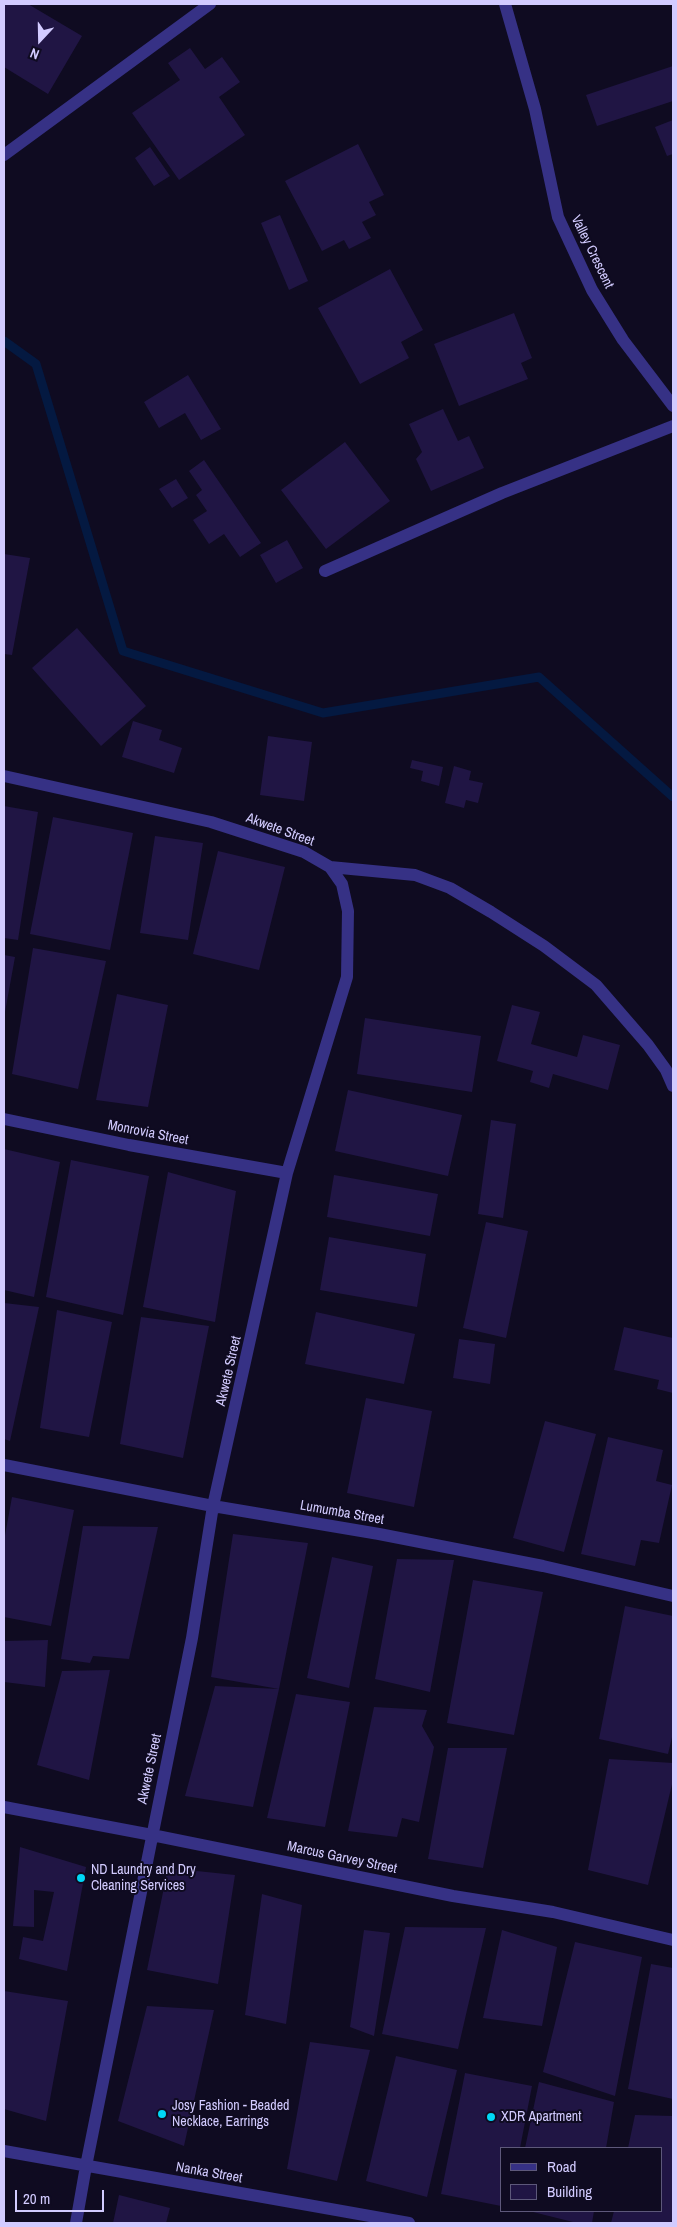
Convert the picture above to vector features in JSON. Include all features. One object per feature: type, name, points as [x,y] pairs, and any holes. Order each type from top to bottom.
[{"type":"street","points":[[4,155],[210,4]]},
{"type":"street","name":"Valley Crescent","points":[[505,4],[535,109],[558,218],[592,290],[623,340],[673,406]]},
{"type":"street","points":[[325,571],[502,493],[673,426]]},
{"type":"street","name":"Akwete Street","points":[[4,776],[211,822],[304,852],[330,868],[342,884],[348,911],[347,977],[287,1173],[213,1506],[192,1638],[76,2223]]},
{"type":"street","points":[[330,868],[414,874],[450,888],[514,926],[596,985],[648,1044],[666,1070],[673,1086]]},
{"type":"street","name":"Monrovia Street","points":[[4,1119],[129,1145],[287,1173]]},
{"type":"street","name":"Lumumba Street","points":[[4,1465],[213,1506],[379,1534],[543,1566],[673,1596]]},
{"type":"street","name":"Marcus Garvey Street","points":[[4,1807],[152,1834],[453,1896],[553,1912],[673,1940]]},
{"type":"street","name":"Nanka Street","points":[[4,2151],[409,2223]]},
{"type":"building","points":[[4,4],[28,4],[82,36],[48,94],[4,67]]},
{"type":"building","points":[[190,48],[205,69],[222,57],[240,82],[219,97],[245,135],[179,180],[132,113],[180,80],[168,63]]},
{"type":"building","points":[[673,66],[673,101],[597,126],[586,95]]},
{"type":"building","points":[[673,120],[673,154],[667,156],[655,127]]},
{"type":"building","points":[[358,144],[384,195],[369,202],[376,215],[362,222],[371,238],[349,249],[344,240],[322,251],[285,181]]},
{"type":"building","points":[[150,147],[170,176],[154,186],[135,158]]},
{"type":"building","points":[[280,215],[308,281],[289,290],[261,223]]},
{"type":"building","points":[[390,269],[423,330],[401,342],[409,358],[360,384],[318,308]]},
{"type":"building","points":[[514,313],[532,358],[521,363],[528,379],[459,406],[434,344]]},
{"type":"building","points":[[188,375],[221,429],[201,440],[185,413],[159,428],[144,402]]},
{"type":"building","points":[[443,409],[458,441],[469,436],[484,468],[431,491],[416,459],[422,452],[409,424]]},
{"type":"building","points":[[345,442],[390,501],[326,549],[281,490]]},
{"type":"building","points":[[204,460],[261,543],[240,557],[224,534],[209,544],[193,520],[207,511],[196,495],[202,490],[189,471]]},
{"type":"building","points":[[176,479],[188,498],[172,508],[159,489]]},
{"type":"building","points":[[287,540],[303,568],[276,583],[260,555]]},
{"type":"building","points":[[4,554],[30,558],[12,655],[4,654]]},
{"type":"building","points":[[77,628],[146,706],[101,746],[32,668]]},
{"type":"building","points":[[133,721],[162,730],[159,740],[182,748],[174,773],[122,757]]},
{"type":"building","points":[[268,736],[312,742],[304,801],[260,795]]},
{"type":"building","points":[[412,760],[443,767],[439,786],[421,781],[423,771],[410,768]]},
{"type":"building","points":[[454,766],[471,771],[469,780],[483,783],[478,803],[466,800],[464,808],[445,803]]},
{"type":"building","points":[[4,806],[38,812],[18,940],[4,938]]},
{"type":"building","points":[[53,817],[133,833],[110,950],[30,934]]},
{"type":"building","points":[[155,836],[203,843],[188,940],[140,933]]},
{"type":"building","points":[[218,851],[285,867],[259,970],[193,954]]},
{"type":"building","points":[[33,948],[106,961],[78,1089],[12,1074]]},
{"type":"building","points":[[4,955],[15,957],[5,1012],[4,1011]]},
{"type":"building","points":[[117,994],[168,1005],[148,1107],[96,1100]]},
{"type":"building","points":[[512,1005],[540,1012],[531,1044],[577,1057],[583,1035],[620,1045],[608,1090],[553,1074],[549,1088],[530,1082],[533,1071],[497,1061]]},
{"type":"building","points":[[365,1018],[481,1036],[472,1092],[357,1074]]},
{"type":"building","points":[[348,1090],[462,1115],[448,1176],[335,1151]]},
{"type":"building","points":[[491,1120],[516,1124],[503,1218],[478,1214]]},
{"type":"building","points":[[4,1149],[60,1162],[34,1297],[4,1290]]},
{"type":"building","points":[[71,1160],[149,1176],[123,1315],[46,1297]]},
{"type":"building","points":[[168,1172],[236,1191],[215,1322],[143,1307]]},
{"type":"building","points":[[334,1175],[438,1194],[430,1236],[327,1217]]},
{"type":"building","points":[[486,1222],[528,1231],[506,1338],[463,1328]]},
{"type":"building","points":[[329,1237],[426,1254],[417,1307],[320,1290]]},
{"type":"building","points":[[4,1303],[39,1307],[10,1441],[4,1439]]},
{"type":"building","points":[[57,1310],[112,1322],[89,1437],[40,1428]]},
{"type":"building","points":[[316,1312],[415,1334],[404,1384],[305,1364]]},
{"type":"building","points":[[141,1317],[209,1326],[183,1458],[120,1444]]},
{"type":"building","points":[[624,1327],[673,1338],[673,1393],[657,1389],[659,1380],[614,1370]]},
{"type":"building","points":[[459,1339],[495,1344],[490,1384],[453,1378]]},
{"type":"building","points":[[366,1398],[432,1411],[414,1507],[347,1493]]},
{"type":"building","points":[[545,1421],[596,1434],[564,1552],[513,1538]]},
{"type":"building","points":[[608,1437],[663,1450],[656,1481],[672,1485],[659,1543],[641,1540],[635,1566],[581,1554]]},
{"type":"building","points":[[12,1497],[74,1510],[51,1626],[4,1617],[4,1541]]},
{"type":"building","points":[[83,1526],[158,1527],[129,1659],[93,1656],[90,1663],[61,1659]]},
{"type":"building","points":[[233,1534],[308,1543],[279,1689],[211,1677]]},
{"type":"building","points":[[332,1557],[373,1566],[349,1688],[307,1678]]},
{"type":"building","points":[[397,1559],[454,1560],[430,1692],[375,1679]]},
{"type":"building","points":[[473,1580],[543,1592],[514,1735],[447,1723]]},
{"type":"building","points":[[625,1606],[673,1616],[673,1733],[668,1754],[599,1739]]},
{"type":"building","points":[[48,1640],[45,1687],[4,1682],[4,1641]]},
{"type":"building","points":[[110,1670],[89,1780],[37,1765],[62,1671]]},
{"type":"building","points":[[215,1686],[279,1689],[253,1807],[185,1796]]},
{"type":"building","points":[[296,1694],[350,1702],[325,1827],[267,1818]]},
{"type":"building","points":[[374,1707],[427,1710],[422,1726],[434,1747],[419,1822],[402,1818],[397,1837],[348,1831]]},
{"type":"building","points":[[448,1748],[507,1748],[483,1868],[428,1859]]},
{"type":"building","points":[[609,1759],[673,1763],[673,1780],[648,1885],[588,1870]]},
{"type":"building","points":[[20,1847],[86,1867],[67,1971],[19,1959],[23,1937],[43,1941],[54,1892],[34,1890],[34,1927],[13,1926]]},
{"type":"building","points":[[168,1868],[235,1875],[218,1984],[147,1970]]},
{"type":"building","points":[[262,1894],[302,1905],[286,2024],[245,2015]]},
{"type":"building","points":[[405,1927],[486,1928],[458,2049],[382,2034]]},
{"type":"building","points":[[364,1930],[390,1933],[374,2036],[350,2027]]},
{"type":"building","points":[[502,1930],[557,1947],[542,2026],[483,2018]]},
{"type":"building","points":[[575,1942],[642,1957],[615,2096],[543,2072]]},
{"type":"building","points":[[651,1964],[673,1968],[673,2099],[628,2089]]},
{"type":"building","points":[[4,1991],[68,2001],[46,2121],[4,2109]]},
{"type":"building","points":[[147,2006],[214,2010],[184,2146],[118,2121]]},
{"type":"building","points":[[310,2042],[370,2050],[337,2181],[287,2169]]},
{"type":"building","points":[[396,2056],[457,2070],[427,2197],[366,2181]]},
{"type":"building","name":"XDR Apartment","points":[[465,2073],[532,2086],[520,2147],[500,2147],[500,2206],[441,2194]]},
{"type":"building","points":[[539,2082],[614,2102],[606,2147],[525,2147]]},
{"type":"building","points":[[635,2115],[673,2116],[673,2223],[611,2223],[614,2212],[662,2212],[662,2147],[628,2147]]},
{"type":"building","points":[[119,2195],[170,2208],[166,2223],[113,2223]]},
{"type":"building","points":[[533,2212],[594,2212],[592,2223],[577,2223]]},
{"type":"waterway","points":[[4,341],[36,364],[123,651],[323,713],[539,677],[673,797]]},
{"type":"place","name":"ND Laundry and Dry Cleaning Services","points":[[81,1878]]},
{"type":"place","name":"Josy Fashion - Beaded Necklace, Earrings","points":[[162,2114]]},
{"type":"place","name":"XDR Apartment","points":[[491,2117]]}]
